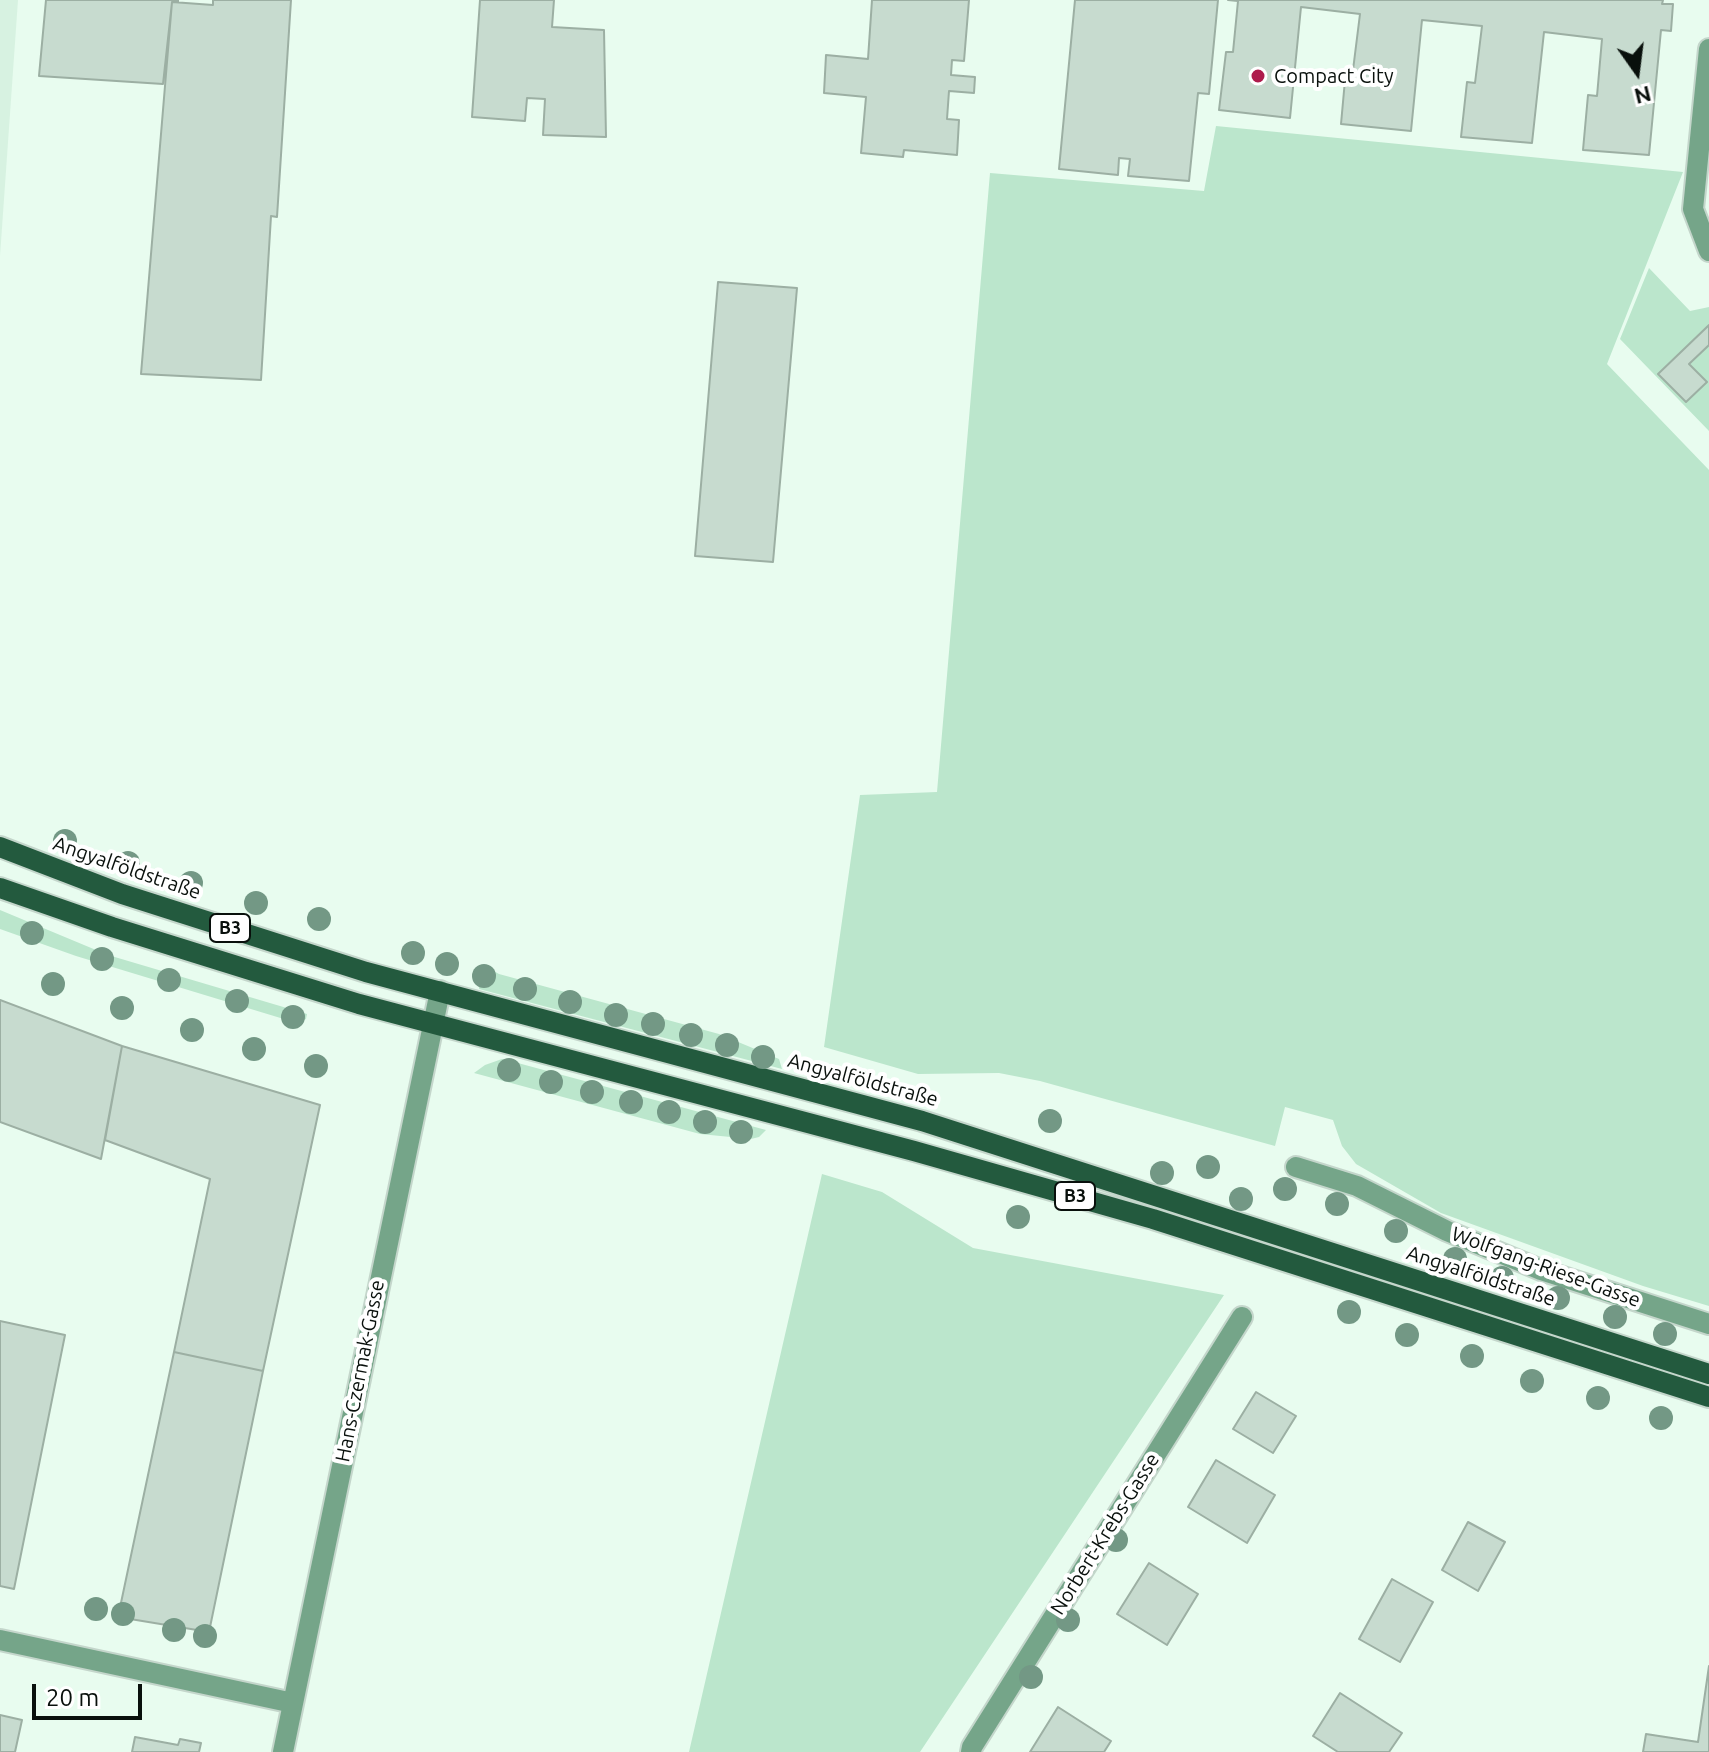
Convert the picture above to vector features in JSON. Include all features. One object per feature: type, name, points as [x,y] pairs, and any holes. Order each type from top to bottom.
[{"type":"main road","name":"Angyalföldstraße","points":[[0,847],[122,894],[366,972],[922,1121],[1709,1374]]},
{"type":"main road","name":"B3","points":[[0,888],[112,927],[359,1004],[899,1146],[1153,1219],[1709,1397]]},
{"type":"street","points":[[1709,49],[1693,209],[1709,251]]},
{"type":"street","name":"Hans-Czermak-Gasse","points":[[283,1752],[440,991]]},
{"type":"street","name":"Wolfgang-Riese-Gasse","points":[[1296,1167],[1357,1186],[1447,1231],[1541,1270],[1709,1324]]},
{"type":"street","name":"Norbert-Krebs-Gasse","points":[[971,1752],[1242,1317]]},
{"type":"street","points":[[0,1640],[293,1703]]},
{"type":"shaded area","points":[[0,0],[18,0],[0,256]]},
{"type":"shaded area","points":[[1216,126],[1683,172],[1607,364],[1709,470],[1709,1306],[1643,1286],[1441,1213],[1356,1164],[1342,1146],[1333,1120],[1285,1107],[1275,1146],[1040,1081],[999,1073],[918,1074],[824,1047],[860,795],[937,792],[990,173],[1204,191]]},
{"type":"shaded area","points":[[1649,268],[1690,311],[1709,307],[1709,431],[1620,339]]},
{"type":"shaded area","points":[[0,910],[108,955],[307,1014],[306,1019],[297,1023],[76,956],[0,929]]},
{"type":"shaded area","points":[[483,965],[499,974],[719,1034],[779,1059],[782,1069],[479,989]]},
{"type":"shaded area","points":[[502,1059],[766,1130],[759,1137],[751,1139],[700,1134],[474,1073]]},
{"type":"shaded area","points":[[822,1174],[882,1192],[973,1248],[1224,1295],[920,1752],[689,1752]]},
{"type":"building","points":[[46,0],[178,0],[172,2],[163,84],[39,76]]},
{"type":"building","points":[[213,0],[291,0],[277,217],[271,216],[261,380],[141,374],[172,2],[213,5]]},
{"type":"building","points":[[480,0],[554,0],[552,27],[604,30],[606,137],[543,135],[545,99],[527,98],[525,121],[472,117]]},
{"type":"building","points":[[872,0],[969,0],[964,61],[952,60],[951,75],[975,77],[974,93],[949,91],[947,119],[959,120],[957,155],[904,150],[903,157],[861,153],[866,97],[824,93],[826,55],[868,59]]},
{"type":"building","points":[[1075,0],[1218,0],[1209,94],[1198,93],[1189,181],[1128,176],[1130,159],[1119,158],[1118,175],[1059,169]]},
{"type":"building","name":"Compact City","points":[[1228,0],[1663,0],[1662,4],[1673,4],[1671,31],[1661,30],[1649,155],[1583,150],[1588,95],[1597,96],[1602,39],[1544,32],[1532,143],[1461,137],[1467,82],[1475,83],[1482,26],[1422,20],[1411,131],[1341,124],[1346,69],[1353,70],[1360,14],[1301,7],[1290,118],[1219,110],[1226,52],[1233,52],[1238,1]]},
{"type":"building","points":[[718,282],[797,288],[773,562],[695,556]]},
{"type":"building","points":[[1709,325],[1709,345],[1689,364],[1707,382],[1686,402],[1658,374]]},
{"type":"building","points":[[0,1000],[122,1046],[101,1159],[0,1122]]},
{"type":"building","points":[[122,1046],[320,1105],[263,1371],[174,1352],[210,1179],[105,1140]]},
{"type":"building","points":[[0,1321],[65,1335],[14,1589],[0,1586]]},
{"type":"building","points":[[174,1352],[263,1371],[209,1632],[118,1617]]},
{"type":"building","points":[[1256,1392],[1296,1416],[1273,1453],[1233,1429]]},
{"type":"building","points":[[1216,1460],[1275,1495],[1247,1543],[1188,1507]]},
{"type":"building","points":[[1468,1522],[1505,1542],[1478,1591],[1442,1570]]},
{"type":"building","points":[[1149,1563],[1198,1594],[1167,1645],[1117,1614]]},
{"type":"building","points":[[1392,1579],[1433,1602],[1400,1662],[1359,1639]]},
{"type":"building","points":[[1709,1666],[1709,1752],[1643,1752],[1646,1734],[1698,1742]]},
{"type":"building","points":[[1340,1693],[1402,1733],[1389,1752],[1338,1752],[1313,1736]]},
{"type":"building","points":[[1058,1707],[1111,1741],[1104,1752],[1030,1752]]},
{"type":"building","points":[[0,1715],[22,1720],[15,1752],[0,1752]]},
{"type":"building","points":[[135,1737],[178,1745],[180,1739],[201,1743],[199,1752],[132,1752]]},
{"type":"place","name":"Compact City","points":[[1258,76]]}]
